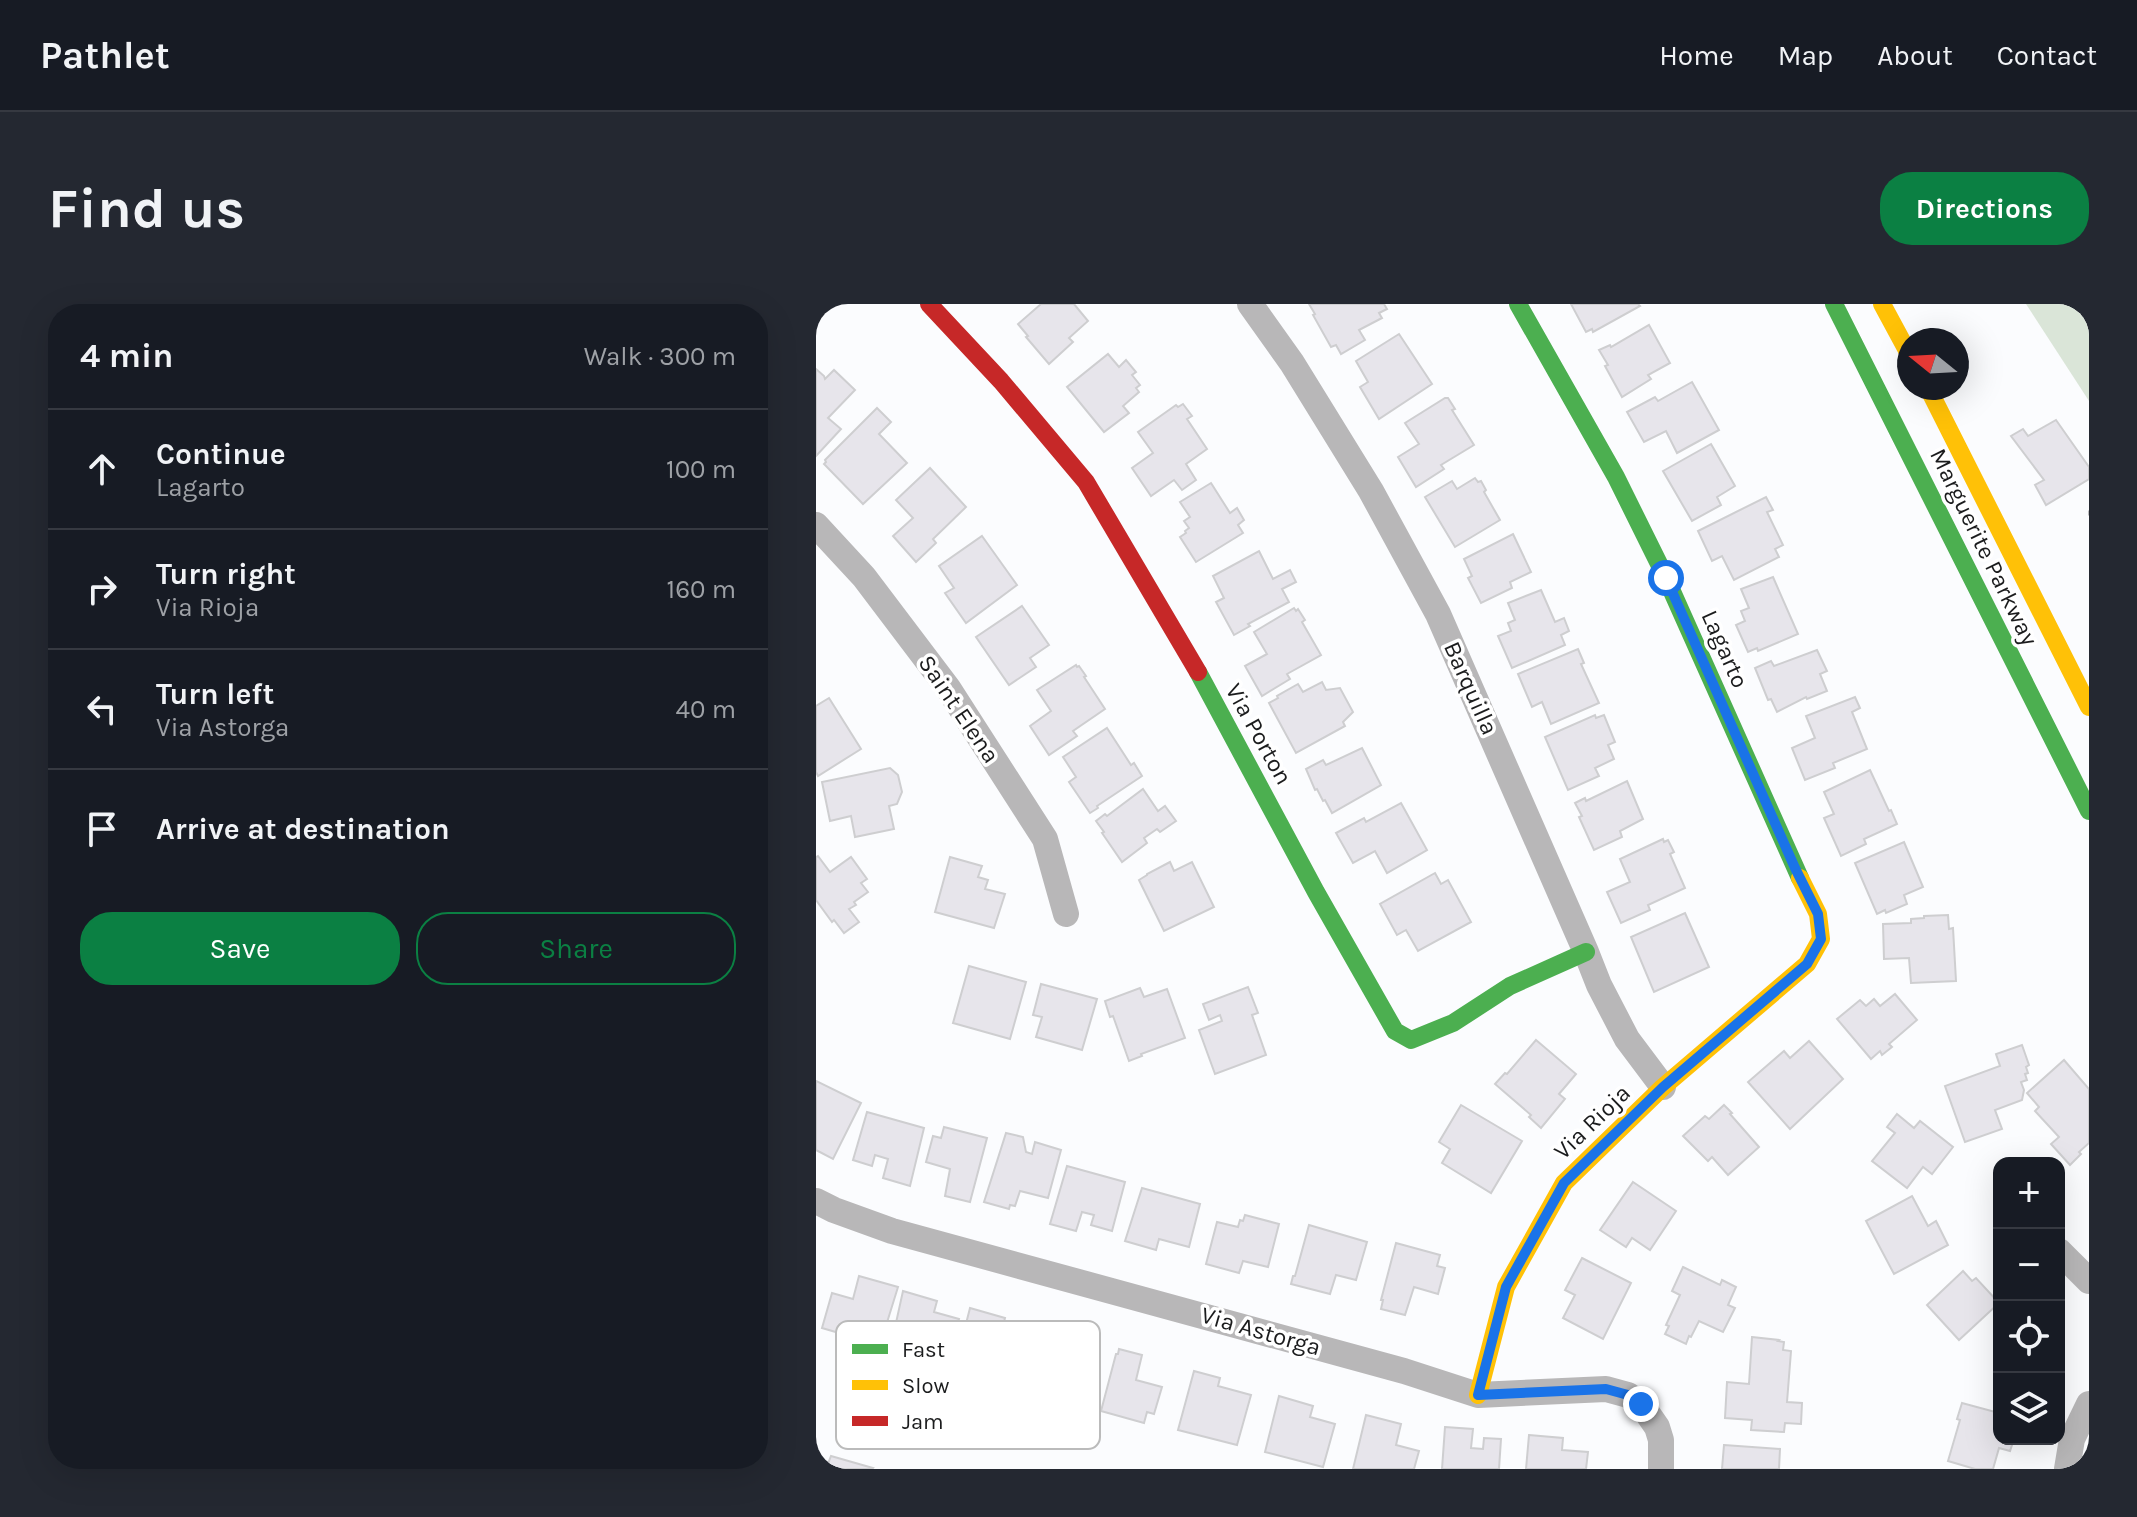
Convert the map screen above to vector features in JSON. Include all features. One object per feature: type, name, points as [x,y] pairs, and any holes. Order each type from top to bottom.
[{"type":"street","name":"Via Porton","points":[[929,304],[1001,381],[1086,482],[1178,636],[1323,905],[1395,1031],[1411,1040],[1453,1023],[1510,986],[1586,952]]},
{"type":"street","name":"Barquilla","points":[[1250,304],[1292,363],[1371,491],[1438,614],[1599,985],[1627,1039],[1663,1087]]},
{"type":"street","name":"Lagarto","points":[[1518,304],[1616,477],[1666,578],[1818,914],[1821,939]]},
{"type":"street","name":"Marguerite Parkway","points":[[1834,304],[2089,811]]},
{"type":"street","points":[[1882,304],[1897,332]]},
{"type":"street","name":"Marguerite Parkway","points":[[1934,400],[2089,707]]},
{"type":"street","name":"Saint Elena","points":[[816,525],[864,577],[948,688],[1045,839],[1066,914]]},
{"type":"street","name":"Via Rioja","points":[[1478,1395],[1506,1287],[1564,1183],[1663,1087],[1807,964],[1821,939]]},
{"type":"street","name":"Via Astorga","points":[[816,1201],[892,1231],[1404,1371],[1478,1395],[1606,1389],[1628,1395],[1641,1404],[1657,1427],[1661,1440],[1661,1469]]},
{"type":"street","points":[[2065,1257],[2089,1281]]},
{"type":"street","points":[[2067,1469],[2072,1439],[2089,1404]]},
{"type":"shaded area","points":[[2026,304],[2089,304],[2089,401]]},
{"type":"building","points":[[1041,304],[1074,304],[1088,321],[1069,338],[1073,342],[1049,364],[1018,324]]},
{"type":"building","points":[[1309,304],[1384,304],[1387,309],[1379,313],[1382,318],[1359,330],[1365,340],[1341,354],[1336,345],[1331,347]]},
{"type":"building","points":[[1571,304],[1640,306],[1593,332],[1592,329],[1586,332]]},
{"type":"building","points":[[1649,325],[1670,363],[1648,375],[1651,379],[1622,397],[1599,350],[1611,347]]},
{"type":"building","points":[[1399,334],[1432,384],[1379,419],[1360,387],[1368,382],[1356,361]]},
{"type":"building","points":[[1108,354],[1119,367],[1126,360],[1136,372],[1132,375],[1140,385],[1136,388],[1139,392],[1123,406],[1129,413],[1104,432],[1067,387]]},
{"type":"building","points":[[816,369],[825,379],[834,370],[855,390],[828,418],[841,429],[816,456]]},
{"type":"building","points":[[1692,382],[1719,430],[1677,453],[1666,431],[1644,442],[1627,412],[1655,397],[1658,401]]},
{"type":"building","points":[[1445,398],[1455,409],[1452,410],[1474,445],[1441,465],[1444,469],[1416,487],[1398,457],[1419,444],[1405,423]]},
{"type":"building","points":[[1183,404],[1192,416],[1187,419],[1207,449],[1186,464],[1196,480],[1182,490],[1174,480],[1151,496],[1132,468],[1153,453],[1138,432],[1176,405]]},
{"type":"building","points":[[877,408],[891,422],[879,434],[907,463],[863,504],[824,464]]},
{"type":"building","points":[[2056,420],[2089,467],[2089,479],[2046,505],[2035,485],[2044,480],[2011,436],[2023,429],[2028,436]]},
{"type":"building","points":[[1711,444],[1735,486],[1717,497],[1721,505],[1692,521],[1663,471]]},
{"type":"building","points":[[930,468],[966,507],[933,539],[936,543],[916,562],[893,536],[913,518],[896,500]]},
{"type":"building","points":[[1475,478],[1481,481],[1500,520],[1455,547],[1425,497],[1452,481],[1457,489]]},
{"type":"building","points":[[1211,483],[1230,513],[1237,508],[1244,520],[1238,525],[1243,533],[1196,562],[1180,537],[1189,528],[1184,521],[1190,517],[1180,502]]},
{"type":"building","points":[[1766,497],[1773,510],[1767,512],[1783,545],[1775,549],[1779,557],[1734,580],[1722,556],[1712,561],[1698,531]]},
{"type":"building","points":[[1513,534],[1531,572],[1510,582],[1512,588],[1481,603],[1468,578],[1472,576],[1464,559]]},
{"type":"building","points":[[982,536],[1017,585],[966,623],[945,593],[954,588],[939,566]]},
{"type":"building","points":[[1259,551],[1273,579],[1290,570],[1296,582],[1282,589],[1289,602],[1234,635],[1216,602],[1224,598],[1213,576]]},
{"type":"building","points":[[1773,577],[1798,634],[1758,651],[1757,648],[1748,652],[1736,625],[1745,621],[1741,611],[1749,608],[1741,589]]},
{"type":"building","points":[[1541,590],[1555,622],[1564,618],[1569,631],[1561,635],[1565,645],[1512,668],[1498,636],[1511,631],[1508,623],[1515,620],[1508,603]]},
{"type":"building","points":[[1022,606],[1049,645],[1030,658],[1036,667],[1009,685],[976,637]]},
{"type":"building","points":[[1294,608],[1305,620],[1302,622],[1321,655],[1287,674],[1290,679],[1262,696],[1245,666],[1267,654],[1254,632]]},
{"type":"building","points":[[1578,649],[1584,663],[1581,664],[1599,703],[1551,724],[1542,702],[1532,707],[1518,674]]},
{"type":"building","points":[[1817,650],[1827,671],[1820,674],[1827,691],[1806,697],[1777,712],[1771,699],[1768,700],[1755,668],[1771,661],[1774,666]]},
{"type":"building","points":[[1076,665],[1105,709],[1073,731],[1077,736],[1049,755],[1030,726],[1051,711],[1037,690]]},
{"type":"building","points":[[1322,682],[1326,690],[1340,688],[1353,712],[1343,722],[1345,726],[1296,753],[1269,703],[1298,684],[1303,692]]},
{"type":"building","points":[[1855,697],[1860,708],[1852,712],[1867,749],[1833,763],[1835,768],[1805,780],[1792,748],[1815,738],[1806,716]]},
{"type":"building","points":[[829,698],[861,749],[818,776],[816,706]]},
{"type":"building","points":[[1595,715],[1596,718],[1604,715],[1615,742],[1608,745],[1614,759],[1595,768],[1599,776],[1568,790],[1545,737]]},
{"type":"building","points":[[1107,728],[1131,765],[1134,763],[1142,776],[1090,813],[1069,782],[1076,777],[1063,757]]},
{"type":"building","points":[[1362,748],[1381,785],[1332,813],[1315,790],[1306,769],[1323,760],[1326,765]]},
{"type":"building","points":[[890,768],[898,775],[902,792],[897,804],[889,806],[894,829],[855,837],[851,816],[830,821],[822,782]]},
{"type":"building","points":[[1870,770],[1897,824],[1864,839],[1866,844],[1841,856],[1824,818],[1834,814],[1824,792]]},
{"type":"building","points":[[1627,781],[1643,819],[1620,831],[1622,837],[1594,850],[1575,803],[1585,798],[1586,801]]},
{"type":"building","points":[[1143,789],[1158,811],[1165,806],[1176,821],[1144,838],[1147,843],[1122,862],[1096,821]]},
{"type":"building","points":[[1401,803],[1427,850],[1387,873],[1375,851],[1353,863],[1336,833],[1364,818],[1366,822]]},
{"type":"building","points":[[1663,839],[1664,842],[1668,840],[1674,852],[1670,854],[1685,888],[1648,905],[1650,910],[1621,923],[1607,892],[1630,882],[1620,859]]},
{"type":"building","points":[[1904,842],[1923,887],[1904,895],[1907,904],[1877,914],[1855,863]]},
{"type":"building","points":[[818,856],[830,872],[851,857],[867,879],[861,883],[868,892],[849,909],[859,922],[844,933],[816,900]]},
{"type":"building","points":[[950,857],[982,866],[978,877],[988,880],[985,889],[1005,894],[994,928],[935,912]]},
{"type":"building","points":[[1170,862],[1174,871],[1192,862],[1214,907],[1164,931],[1139,880]]},
{"type":"building","points":[[1435,873],[1441,884],[1448,880],[1471,922],[1418,951],[1406,930],[1397,935],[1380,904]]},
{"type":"building","points":[[1685,913],[1709,967],[1654,992],[1631,937]]},
{"type":"building","points":[[1948,915],[1949,929],[1953,928],[1956,981],[1911,983],[1909,958],[1884,959],[1883,924],[1911,923],[1911,919],[1924,916]]},
{"type":"building","points":[[969,966],[1026,982],[1010,1039],[953,1023]]},
{"type":"building","points":[[1041,984],[1097,999],[1082,1050],[1036,1037],[1042,1017],[1033,1015]]},
{"type":"building","points":[[1248,987],[1258,1013],[1252,1015],[1266,1055],[1215,1074],[1199,1030],[1222,1021],[1220,1015],[1209,1020],[1203,1004]]},
{"type":"building","points":[[1140,988],[1144,997],[1167,989],[1185,1038],[1129,1061],[1105,1001]]},
{"type":"building","points":[[1895,994],[1917,1020],[1889,1044],[1892,1047],[1882,1055],[1880,1051],[1871,1059],[1837,1019],[1860,1000],[1866,1006],[1874,999],[1880,1006]]},
{"type":"building","points":[[1536,1040],[1576,1074],[1559,1094],[1565,1099],[1541,1128],[1529,1117],[1531,1115],[1495,1084]]},
{"type":"building","points":[[1809,1041],[1843,1079],[1790,1129],[1748,1082],[1784,1051],[1790,1058]]},
{"type":"building","points":[[2022,1045],[2029,1065],[2025,1074],[2027,1080],[2021,1082],[2024,1090],[2022,1100],[1995,1110],[2002,1129],[1965,1142],[1945,1086],[2000,1066],[1996,1054]]},
{"type":"building","points":[[2064,1060],[2089,1089],[2089,1143],[2070,1165],[2051,1144],[2059,1137],[2035,1111],[2039,1107],[2027,1093]]},
{"type":"building","points":[[816,1081],[861,1103],[833,1159],[816,1150]]},
{"type":"building","points":[[1461,1105],[1522,1141],[1491,1193],[1442,1163],[1450,1149],[1439,1142]]},
{"type":"building","points":[[1724,1105],[1759,1147],[1728,1175],[1712,1157],[1708,1161],[1683,1136],[1705,1116],[1709,1119]]},
{"type":"building","points":[[867,1112],[924,1128],[910,1186],[883,1178],[888,1159],[875,1155],[872,1166],[853,1160]]},
{"type":"building","points":[[1897,1114],[1914,1128],[1920,1121],[1953,1147],[1932,1174],[1923,1167],[1907,1188],[1872,1161],[1895,1133],[1887,1127]]},
{"type":"building","points":[[944,1127],[987,1138],[970,1202],[945,1196],[950,1169],[926,1162],[933,1136],[941,1138]]},
{"type":"building","points":[[1006,1133],[1023,1137],[1026,1152],[1032,1154],[1035,1142],[1061,1150],[1048,1198],[1020,1191],[1015,1206],[1010,1205],[1009,1209],[984,1202]]},
{"type":"building","points":[[1067,1166],[1125,1182],[1112,1231],[1091,1225],[1094,1215],[1082,1212],[1076,1231],[1050,1224]]},
{"type":"building","points":[[1633,1182],[1676,1211],[1650,1250],[1632,1238],[1626,1247],[1600,1230]]},
{"type":"building","points":[[1142,1188],[1200,1204],[1189,1247],[1159,1239],[1156,1250],[1125,1241]]},
{"type":"building","points":[[1912,1196],[1928,1226],[1936,1221],[1948,1245],[1894,1274],[1866,1221]]},
{"type":"building","points":[[1245,1215],[1279,1224],[1268,1267],[1243,1261],[1239,1273],[1206,1264],[1217,1222],[1238,1227]]},
{"type":"building","points":[[1309,1225],[1367,1242],[1356,1280],[1336,1275],[1330,1294],[1291,1284]]},
{"type":"building","points":[[1396,1243],[1440,1255],[1437,1266],[1445,1268],[1438,1294],[1414,1287],[1405,1315],[1381,1309]]},
{"type":"building","points":[[1582,1258],[1631,1283],[1603,1339],[1563,1318],[1575,1295],[1565,1290]]},
{"type":"building","points":[[1683,1267],[1720,1285],[1722,1280],[1736,1287],[1728,1305],[1735,1308],[1723,1332],[1699,1321],[1686,1344],[1665,1334],[1680,1295],[1672,1291]]},
{"type":"building","points":[[1963,1271],[1972,1281],[1976,1278],[1993,1296],[1993,1309],[1959,1340],[1927,1305]]},
{"type":"building","points":[[859,1276],[898,1287],[887,1321],[836,1321],[836,1332],[822,1328],[832,1293],[853,1299]]},
{"type":"building","points":[[903,1291],[937,1301],[934,1312],[959,1319],[958,1321],[896,1321]]},
{"type":"building","points":[[970,1308],[1005,1318],[1004,1321],[967,1321]]},
{"type":"building","points":[[1752,1337],[1779,1340],[1784,1342],[1783,1350],[1791,1351],[1787,1402],[1802,1403],[1801,1424],[1785,1423],[1784,1432],[1751,1430],[1752,1420],[1725,1418],[1727,1382],[1749,1384]]},
{"type":"building","points":[[1119,1349],[1142,1355],[1136,1380],[1162,1387],[1154,1414],[1147,1412],[1144,1423],[1101,1411]]},
{"type":"building","points":[[1194,1371],[1220,1378],[1218,1386],[1251,1395],[1237,1445],[1178,1430]]},
{"type":"building","points":[[1279,1396],[1313,1406],[1310,1417],[1335,1424],[1323,1467],[1265,1452]]},
{"type":"building","points":[[1962,1403],[1993,1411],[1993,1445],[2012,1445],[2010,1451],[1999,1448],[1993,1469],[1975,1469],[1948,1461],[1960,1420],[1957,1419]]},
{"type":"building","points":[[1366,1415],[1401,1424],[1396,1445],[1419,1451],[1414,1469],[1353,1469]]},
{"type":"building","points":[[1445,1427],[1473,1429],[1471,1448],[1483,1449],[1484,1438],[1501,1439],[1499,1469],[1442,1469]]},
{"type":"building","points":[[1529,1435],[1563,1438],[1562,1450],[1588,1452],[1586,1469],[1526,1469]]},
{"type":"building","points":[[1724,1445],[1780,1449],[1779,1469],[1722,1469]]},
{"type":"building","points":[[831,1456],[873,1468],[826,1469]]},
{"type":"traffic: fast","points":[[1518,304],[1616,477],[1666,578],[1800,878]]},
{"type":"traffic: fast","points":[[1834,304],[2089,811]]},
{"type":"traffic: fast","points":[[1198,672],[1395,1031],[1411,1040],[1453,1023],[1510,986],[1586,952]]},
{"type":"traffic: slow","points":[[1882,304],[1897,332]]},
{"type":"traffic: slow","points":[[1934,400],[2089,707]]},
{"type":"traffic: slow","points":[[1478,1395],[1506,1287],[1564,1183],[1663,1087],[1807,964],[1821,939],[1818,914],[1800,878]]},
{"type":"traffic: jam","points":[[929,304],[1001,381],[1086,482],[1198,672]]},
{"type":"route","points":[[1641,1404],[1628,1395],[1606,1389],[1478,1395],[1506,1287],[1564,1183],[1663,1087],[1807,964],[1821,939],[1818,914],[1666,578]]}]
